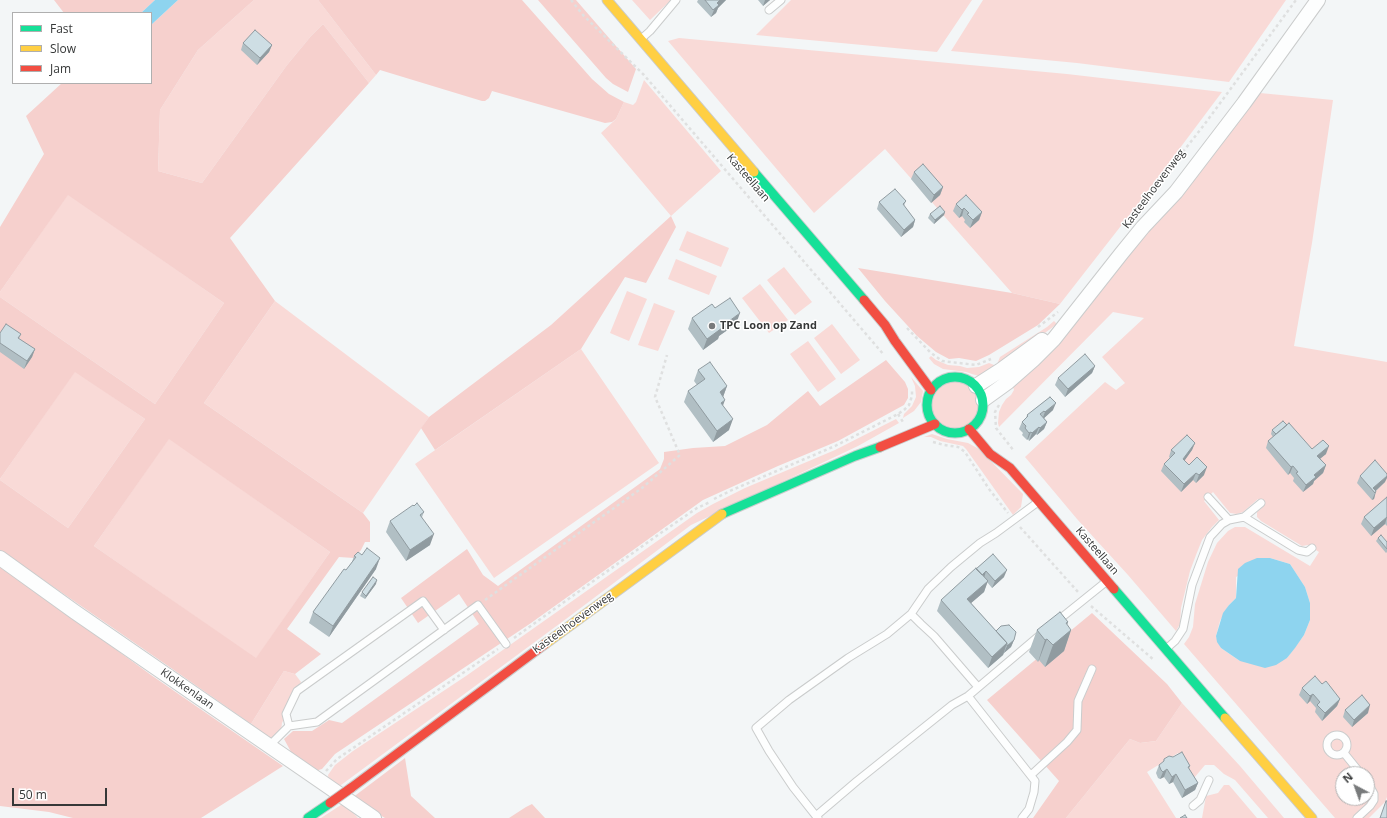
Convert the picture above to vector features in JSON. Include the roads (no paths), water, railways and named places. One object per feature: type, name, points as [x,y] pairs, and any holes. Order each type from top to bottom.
[{"type":"street","name":"Kasteellaan","points":[[607,0],[885,325],[895,341],[932,390]]},
{"type":"street","name":"Kasteelhoevenweg","points":[[983,400],[1008,382],[1054,339],[1143,227],[1176,192],[1244,103],[1318,0]]},
{"type":"street","name":"Kasteelhoevenweg","points":[[976,386],[1026,353],[1073,315]]},
{"type":"street","name":"Kasteellaan","points":[[885,325],[911,347]]},
{"type":"street","points":[[940,377],[958,377],[968,380],[976,386],[983,400],[982,411],[980,424],[970,429],[958,433],[945,431],[935,424],[929,414],[924,411],[932,390],[940,377]]},
{"type":"street","name":"Kasteelhoevenweg","points":[[308,818],[351,788],[720,515],[855,456],[935,424]]},
{"type":"street","name":"Kasteellaan","points":[[970,429],[990,454],[1010,468],[1312,818]]},
{"type":"street","name":"Kasteelhoevenweg","points":[[855,456],[892,433]]},
{"type":"street","name":"Kasteellaan","points":[[1002,452],[1010,468]]},
{"type":"street","name":"Klokkenlaan","points":[[0,558],[75,612],[374,818]]},
{"type":"lane","points":[[641,39],[676,0]]},
{"type":"lane","points":[[769,10],[781,0]]},
{"type":"lane","points":[[1208,496],[1229,520]]},
{"type":"lane","points":[[1039,501],[980,543],[951,567],[928,589],[911,614],[887,634],[848,658],[789,700],[756,728],[769,751],[793,787],[817,817],[875,767],[952,705],[968,696],[1107,580]]},
{"type":"lane","points":[[1166,649],[1175,641],[1183,629],[1192,585],[1210,537],[1222,524],[1229,520],[1244,517],[1261,503]]},
{"type":"lane","points":[[1244,517],[1298,550],[1308,552],[1312,548]]},
{"type":"lane","points":[[289,726],[286,714],[296,692],[423,601],[444,630]]},
{"type":"lane","points":[[269,746],[289,726],[317,722],[478,605],[506,644]]},
{"type":"lane","points":[[911,614],[934,636],[978,687]]},
{"type":"lane","points":[[1031,775],[1067,742],[1077,730],[1078,700],[1092,669]]},
{"type":"lane","points":[[968,696],[1035,781],[1034,792],[1029,809],[1022,818]]},
{"type":"lane","points":[[1344,753],[1355,766]]},
{"type":"lane","points":[[1193,806],[1200,800],[1209,780]]},
{"type":"lane","points":[[1356,818],[1370,806]]},
{"type":"water","points":[[155,0],[178,0],[152,24],[152,12],[142,12]]},
{"type":"water","points":[[1257,558],[1270,558],[1290,564],[1305,587],[1310,603],[1310,620],[1304,635],[1295,648],[1287,658],[1276,665],[1265,668],[1240,661],[1221,648],[1217,642],[1216,636],[1223,613],[1236,598],[1238,569],[1245,563]]},
{"type":"place","name":"TPC Loon op Zand","points":[[712,326]]}]
